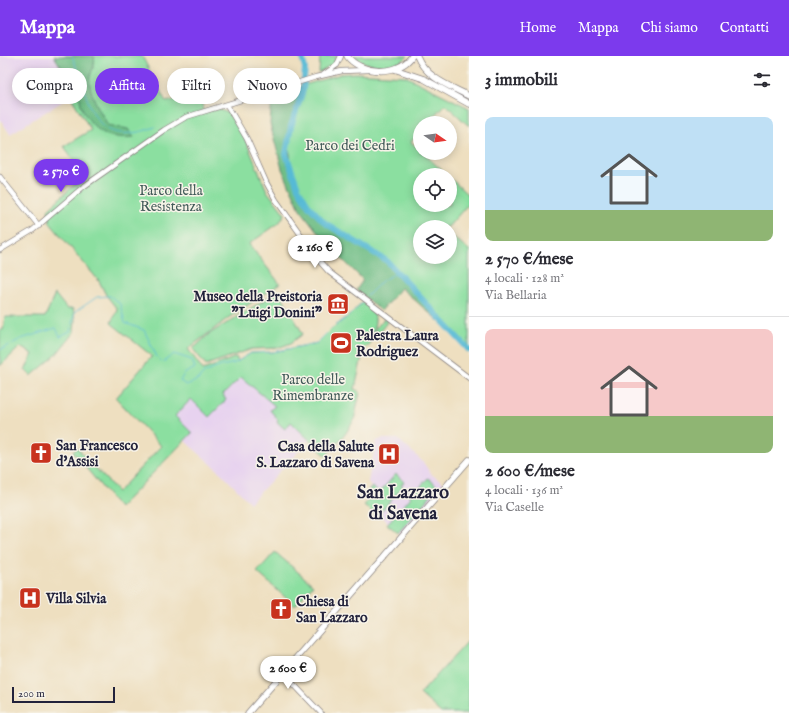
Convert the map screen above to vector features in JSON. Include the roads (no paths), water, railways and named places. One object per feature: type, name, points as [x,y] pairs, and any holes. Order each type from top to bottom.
[{"type":"main road","points":[[347,56],[358,66],[371,70],[394,69],[404,65],[412,56]]},
{"type":"main road","points":[[417,56],[425,70],[433,77],[469,96]]},
{"type":"main road","points":[[394,69],[418,77],[469,104]]},
{"type":"main road","points":[[248,713],[469,460]]},
{"type":"street","points":[[319,76],[337,65],[341,56]]},
{"type":"street","points":[[0,250],[23,238],[39,226],[83,187],[169,127],[194,114],[319,76],[342,71],[371,70]]},
{"type":"street","points":[[227,104],[247,139],[266,182],[276,200],[321,263],[329,272],[469,378]]},
{"type":"street","points":[[0,177],[39,226]]},
{"type":"street","points":[[283,673],[320,713]]},
{"type":"waterway","points":[[72,56],[89,104],[96,117],[105,127],[117,133],[133,133],[155,127]]},
{"type":"waterway","points":[[302,56],[305,68],[303,90],[291,126],[286,154],[298,188],[309,206],[325,223],[387,261],[469,350]]},
{"type":"waterway","points":[[367,296],[383,280],[398,272]]},
{"type":"waterway","points":[[0,350],[21,339],[56,328],[60,337],[70,332],[75,312],[97,297],[110,296],[120,304],[125,323],[144,330],[157,357],[163,362],[174,354],[192,360],[195,368],[184,374],[180,381],[186,385],[198,380],[204,373],[221,366],[235,363],[251,353],[273,352],[317,343],[330,330],[351,314],[364,300]]},
{"type":"place","name":"Museo della Preistoria \"Luigi Donini\"","points":[[338,304]]},
{"type":"place","name":"Palestra Laura Rodriguez","points":[[341,343]]},
{"type":"place","name":"San Francesco d'Assisi","points":[[41,453]]},
{"type":"place","name":"Casa della Salute S. Lazzaro di Savena","points":[[389,454]]},
{"type":"place","name":"Villa Silvia","points":[[30,598]]},
{"type":"place","name":"Chiesa di San Lazzaro","points":[[281,609]]},
{"type":"district","name":"San Lazzaro di Savena","points":[[403,502]]},
{"type":"park label","name":"Parco dei Cedri","points":[[350,145]]},
{"type":"park label","name":"Parco della Resistenza","points":[[171,198]]},
{"type":"park label","name":"Parco delle Rimembranze","points":[[313,388]]}]
